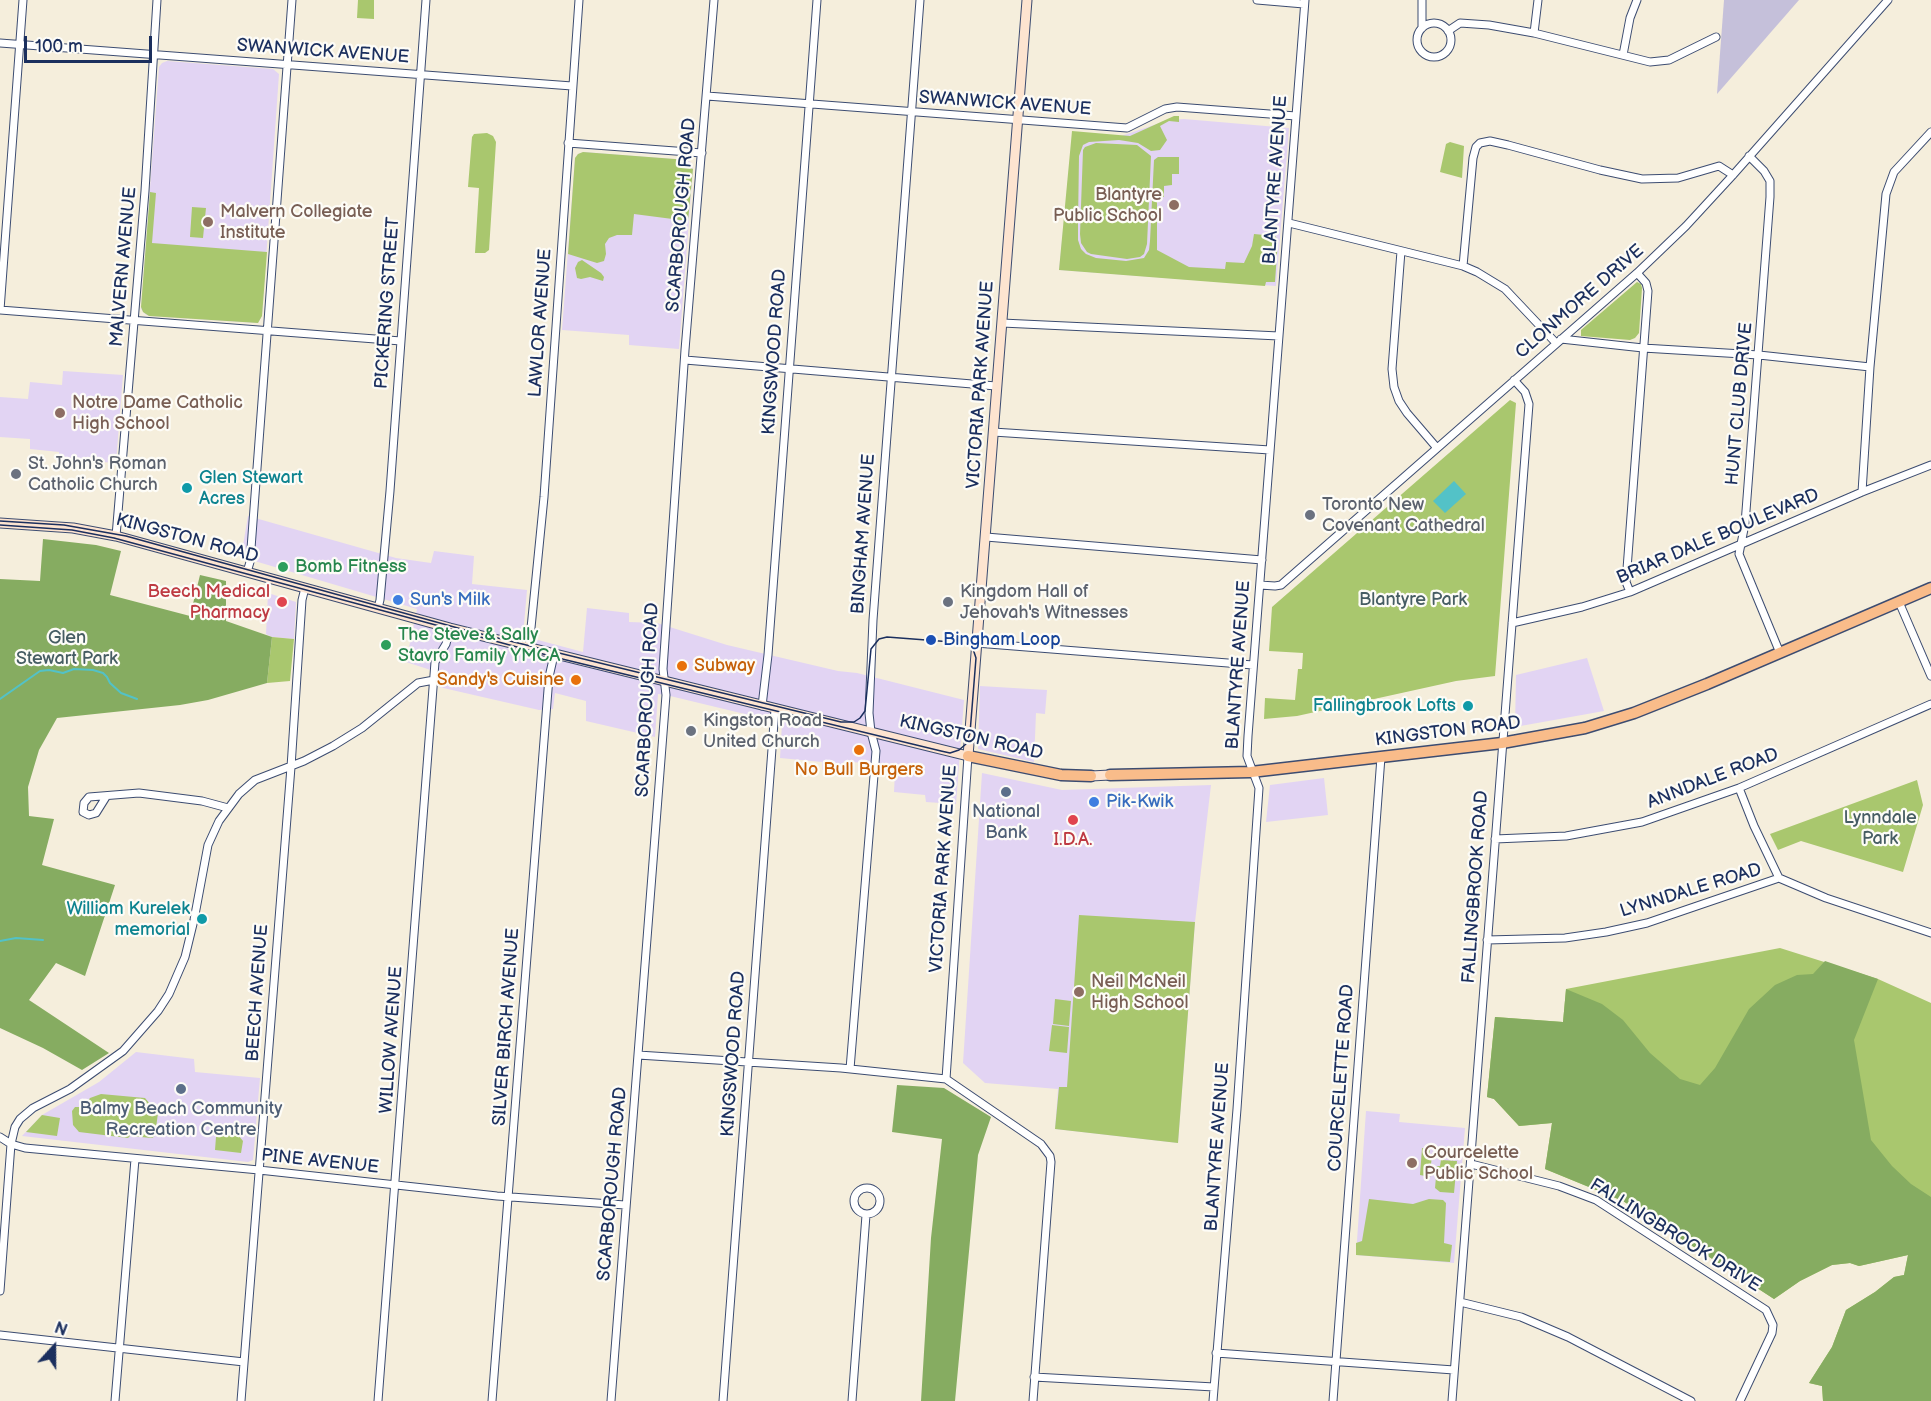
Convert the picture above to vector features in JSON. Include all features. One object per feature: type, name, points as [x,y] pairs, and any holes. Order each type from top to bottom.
[{"type":"main road","name":"VICTORIA PARK AVENUE","points":[[968,756],[1027,0]]},
{"type":"main road","name":"KINGSTON ROAD","points":[[0,523],[73,528],[116,536],[554,655],[968,756],[1060,775],[1251,772],[1502,743],[1585,728],[1618,718],[1780,653],[1931,588]]},
{"type":"street","points":[[23,0],[0,310],[400,341]]},
{"type":"street","name":"MALVERN AVENUE","points":[[116,536],[157,0]]},
{"type":"street","points":[[247,572],[250,562],[292,0]]},
{"type":"street","name":"PICKERING STREET","points":[[378,608],[426,0]]},
{"type":"street","name":"LAWLOR AVENUE","points":[[529,648],[544,497],[579,0]]},
{"type":"street","name":"SCARBOROUGH ROAD","points":[[611,1401],[666,695],[663,669],[714,0]]},
{"type":"street","name":"KINGSWOOD ROAD","points":[[762,706],[769,644],[817,0]]},
{"type":"street","name":"BINGHAM AVENUE","points":[[850,1069],[876,751],[869,713],[873,620],[920,0]]},
{"type":"street","points":[[1257,0],[1305,2]]},
{"type":"street","points":[[1422,0],[1422,28],[1417,37],[1419,48],[1427,56],[1432,57],[1437,57],[1447,51],[1451,41],[1448,31],[1439,24],[1422,28]]},
{"type":"street","points":[[1534,33],[1538,0]]},
{"type":"street","points":[[1623,55],[1630,18],[1637,0]]},
{"type":"street","name":"CLONMORE DRIVE","points":[[1260,585],[1281,585],[1637,273],[1686,226],[1888,0]]},
{"type":"street","name":"BLANTYRE AVENUE","points":[[1213,1401],[1228,1227],[1259,788],[1251,772],[1247,756],[1305,2]]},
{"type":"street","points":[[1448,31],[1460,23],[1489,25],[1534,33],[1650,62],[1669,60],[1716,37]]},
{"type":"street","name":"SWANWICK AVENUE","points":[[0,43],[572,86]]},
{"type":"street","name":"SWANWICK AVENUE","points":[[707,96],[1127,128],[1166,110],[1181,107],[1296,116]]},
{"type":"street","points":[[1862,492],[1870,367],[1886,194],[1894,172],[1931,132]]},
{"type":"street","points":[[1463,266],[1473,158],[1476,147],[1480,143],[1486,141],[1508,145],[1642,179],[1678,178],[1719,166],[1732,175]]},
{"type":"street","points":[[568,143],[702,153]]},
{"type":"street","name":"HUNT CLUB DRIVE","points":[[1749,156],[1764,171],[1770,181],[1759,356],[1745,524],[1739,554],[1780,653]]},
{"type":"street","points":[[1289,223],[1463,266],[1485,275],[1502,287],[1558,341],[1870,367]]},
{"type":"street","points":[[1401,251],[1392,369],[1394,387],[1407,413],[1437,448]]},
{"type":"street","points":[[1630,592],[1626,582],[1648,289],[1637,273]]},
{"type":"street","points":[[1002,323],[1279,336]]},
{"type":"street","points":[[685,360],[996,386]]},
{"type":"street","name":"FALLINGBROOK ROAD","points":[[1452,1401],[1529,404],[1525,392],[1514,380]]},
{"type":"street","points":[[993,432],[1270,450]]},
{"type":"street","name":"BRIAR DALE BOULEVARD","points":[[1512,624],[1582,607],[1630,592],[1862,492],[1931,465]]},
{"type":"street","points":[[986,537],[1262,560]]},
{"type":"street","name":"BEECH AVENUE","points":[[241,1401],[302,600],[305,588]]},
{"type":"street","points":[[1899,602],[1931,676]]},
{"type":"street","name":"WILLOW AVENUE","points":[[378,1401],[435,662],[446,644],[450,628]]},
{"type":"street","points":[[976,643],[1253,665]]},
{"type":"street","name":"SILVER BIRCH AVENUE","points":[[492,1401],[549,677],[554,655]]},
{"type":"street","points":[[0,1291],[11,1144],[15,1127],[25,1113],[70,1089],[115,1058],[132,1044],[158,1011],[185,957],[208,845],[228,808],[255,780],[333,746],[362,728],[418,683],[434,680]]},
{"type":"street","name":"ANNDALE ROAD","points":[[1495,838],[1566,836],[1642,822],[1739,788],[1931,704]]},
{"type":"street","name":"KINGSWOOD ROAD","points":[[723,1401],[776,709]]},
{"type":"street","name":"VICTORIA PARK AVENUE","points":[[946,1079],[968,756]]},
{"type":"street","name":"COURCELETTE ROAD","points":[[1333,1401],[1381,757]]},
{"type":"street","points":[[1739,788],[1779,878]]},
{"type":"street","points":[[106,797],[122,794],[156,794],[216,803],[228,808]]},
{"type":"street","name":"LYNNDALE ROAD","points":[[1487,940],[1554,939],[1606,932],[1647,923],[1779,878],[1826,898],[1931,933]]},
{"type":"street","points":[[638,1055],[850,1069],[946,1079],[1041,1144],[1050,1156],[1033,1401]]},
{"type":"street","points":[[0,1137],[11,1144]]},
{"type":"street","name":"PINE AVENUE","points":[[11,1144],[25,1148],[394,1185],[626,1204]]},
{"type":"street","points":[[115,1401],[135,1159]]},
{"type":"street","name":"FALLINGBROOK DRIVE","points":[[1471,1164],[1559,1186],[1596,1200],[1766,1310],[1773,1325],[1772,1333],[1740,1401]]},
{"type":"street","points":[[871,1188],[880,1197],[880,1204],[878,1210],[873,1214],[866,1215],[860,1213],[853,1202],[859,1191],[871,1188]]},
{"type":"street","points":[[852,1401],[866,1215]]},
{"type":"street","points":[[1460,1302],[1521,1317],[1568,1337],[1691,1401]]},
{"type":"street","points":[[0,1335],[244,1362]]},
{"type":"street","points":[[1216,1353],[1454,1370]]},
{"type":"street","points":[[1034,1377],[1214,1388]]},
{"type":"shaded area","points":[[1724,0],[1799,0],[1717,94]]},
{"type":"shaded area","name":"Malvern Collegiate Institute","points":[[167,61],[273,69],[279,74],[262,316],[258,323],[149,316],[141,309],[159,67]]},
{"type":"shaded area","name":"Blantyre Public School","points":[[1184,119],[1289,128],[1276,286],[1059,270],[1072,140],[1109,140],[1169,120]]},
{"type":"shaded area","points":[[584,152],[691,162],[693,169],[679,349],[629,345],[629,335],[562,330],[575,158]]},
{"type":"shaded area","name":"Notre Dame Catholic High School","points":[[63,371],[123,375],[116,463],[59,459],[59,452],[30,449],[30,439],[0,437],[0,397],[28,399],[30,382],[62,385]]},
{"type":"shaded area","points":[[248,516],[396,558],[431,563],[434,551],[474,556],[472,584],[527,590],[523,636],[583,652],[587,608],[629,613],[629,622],[657,623],[727,645],[838,671],[857,673],[964,700],[956,804],[926,802],[925,795],[894,792],[895,772],[879,770],[880,765],[844,761],[842,771],[822,770],[822,762],[780,758],[782,723],[666,695],[658,694],[655,737],[586,721],[586,701],[555,693],[553,709],[539,710],[439,687],[440,673],[406,662],[417,609],[241,557]]},
{"type":"shaded area","points":[[268,593],[296,602],[294,639],[272,637],[266,634]]},
{"type":"shaded area","points":[[1587,658],[1604,711],[1515,727],[1516,675]]},
{"type":"shaded area","points":[[980,686],[1047,690],[1045,714],[1036,713],[1034,762],[978,749]]},
{"type":"shaded area","points":[[982,773],[1062,790],[1211,785],[1195,922],[1178,1143],[1055,1129],[1058,1089],[985,1083],[963,1063]]},
{"type":"shaded area","points":[[1324,778],[1328,815],[1266,822],[1270,785]]},
{"type":"shaded area","points":[[136,1052],[194,1059],[195,1072],[260,1078],[253,1160],[248,1162],[22,1136],[42,1115],[99,1082]]},
{"type":"shaded area","name":"Courcelette Public School","points":[[1366,1111],[1400,1114],[1399,1122],[1465,1128],[1454,1263],[1356,1255]]},
{"type":"green space","points":[[358,0],[374,0],[374,19],[357,18]]},
{"type":"green space","points":[[1174,116],[1179,116],[1179,122],[1169,121],[1160,126],[1167,140],[1160,150],[1151,151],[1138,143],[1119,140],[1089,142],[1083,145],[1079,156],[1078,240],[1081,249],[1096,258],[1126,261],[1144,258],[1149,250],[1150,241],[1154,160],[1158,157],[1179,157],[1179,174],[1172,174],[1172,185],[1164,186],[1164,197],[1157,197],[1157,250],[1189,267],[1225,269],[1226,262],[1244,263],[1252,246],[1254,234],[1275,236],[1278,240],[1275,282],[1266,282],[1265,286],[1059,270],[1072,131],[1130,136]]},
{"type":"green space","points":[[487,133],[493,136],[496,142],[489,250],[485,253],[475,253],[479,188],[468,187],[472,137],[474,134]]},
{"type":"green space","points":[[1450,142],[1464,146],[1462,178],[1440,172],[1446,144]]},
{"type":"green space","points":[[1096,143],[1137,145],[1151,156],[1147,244],[1144,254],[1140,257],[1127,259],[1091,254],[1081,243],[1083,150]]},
{"type":"green space","points":[[583,152],[688,160],[688,167],[693,169],[688,221],[634,214],[632,235],[617,235],[609,238],[605,244],[604,261],[597,263],[568,254],[575,158]]},
{"type":"green space","points":[[150,192],[156,193],[152,243],[267,252],[262,316],[258,323],[149,316],[143,312],[141,307]]},
{"type":"green space","points":[[192,207],[206,208],[203,238],[190,237]]},
{"type":"green space","points":[[582,260],[601,273],[604,277],[603,281],[590,277],[577,278],[575,268]]},
{"type":"green space","points":[[1637,282],[1642,288],[1639,333],[1635,338],[1630,340],[1581,336],[1581,330]]},
{"type":"green space","name":"Blantyre Park","points":[[1510,400],[1516,403],[1495,676],[1456,681],[1297,716],[1264,719],[1265,698],[1295,700],[1298,669],[1302,669],[1303,653],[1269,651],[1272,607]]},
{"type":"green space","name":"Glen Stewart Park","points":[[43,539],[96,545],[121,551],[110,595],[190,616],[200,575],[226,581],[226,621],[272,637],[267,683],[208,700],[180,705],[57,718],[39,750],[28,787],[29,816],[54,819],[42,865],[115,885],[85,976],[56,963],[29,1000],[109,1053],[82,1070],[43,1048],[0,1028],[0,579],[40,581]]},
{"type":"green space","points":[[272,637],[294,639],[290,681],[267,683]]},
{"type":"green space","name":"Lynndale Park","points":[[1917,780],[1923,805],[1903,872],[1801,841],[1778,850],[1770,834]]},
{"type":"green space","points":[[1079,915],[1195,922],[1178,1143],[1055,1129],[1059,1087],[1067,1087]]},
{"type":"green space","points":[[1780,948],[1878,979],[1931,1003],[1931,1401],[1823,1401],[1822,1386],[1809,1383],[1832,1347],[1846,1310],[1894,1277],[1904,1275],[1908,1255],[1859,1266],[1850,1263],[1832,1265],[1800,1281],[1774,1299],[1623,1201],[1545,1169],[1552,1123],[1519,1126],[1494,1099],[1487,1097],[1495,1017],[1563,1022],[1566,989]]},
{"type":"green space","points":[[1825,961],[1878,979],[1854,1040],[1871,1140],[1892,1166],[1911,1184],[1931,1197],[1931,1401],[1823,1401],[1822,1386],[1809,1383],[1832,1347],[1846,1310],[1894,1277],[1904,1275],[1908,1255],[1859,1266],[1850,1263],[1832,1265],[1800,1281],[1774,1299],[1623,1201],[1545,1169],[1552,1123],[1519,1126],[1494,1099],[1487,1097],[1495,1017],[1563,1022],[1566,989],[1602,1004],[1623,1020],[1650,1053],[1680,1079],[1700,1085],[1715,1068],[1749,1009],[1775,985],[1797,975],[1813,974]]},
{"type":"green space","points":[[1055,999],[1071,1001],[1069,1026],[1053,1024]]},
{"type":"green space","points":[[1052,1025],[1069,1027],[1067,1053],[1049,1051]]},
{"type":"green space","points":[[897,1085],[944,1088],[991,1117],[978,1155],[955,1401],[921,1401],[931,1238],[942,1139],[892,1132]]},
{"type":"green space","points":[[101,1094],[145,1098],[150,1104],[159,1105],[155,1136],[152,1138],[130,1136],[128,1138],[79,1132],[73,1125],[72,1111],[75,1107],[83,1107],[90,1098]]},
{"type":"green space","points":[[42,1115],[60,1118],[57,1136],[26,1132]]},
{"type":"green space","points":[[230,1127],[243,1141],[241,1153],[215,1150],[216,1137]]},
{"type":"green space","points":[[1422,1148],[1430,1149],[1429,1156],[1432,1156],[1431,1164],[1433,1165],[1430,1177],[1420,1175]]},
{"type":"green space","points":[[1441,1160],[1457,1161],[1454,1193],[1440,1192],[1435,1188],[1437,1166],[1440,1166]]},
{"type":"green space","points":[[1369,1199],[1413,1204],[1429,1199],[1443,1200],[1446,1203],[1444,1243],[1452,1245],[1450,1262],[1356,1255],[1356,1243],[1362,1241]]},
{"type":"water","points":[[1454,481],[1466,494],[1445,513],[1433,501]]},
{"type":"waterway","points":[[0,699],[40,671],[63,673],[74,669],[103,673],[121,693],[137,699]]},
{"type":"waterway","points":[[0,941],[16,938],[43,940]]},
{"type":"tram line","points":[[0,521],[64,525],[126,536],[465,630],[841,722],[854,722],[865,711],[871,649],[879,639],[887,637],[965,643],[973,649],[976,658],[970,733],[966,744],[950,753],[554,657],[114,538],[72,530],[0,525]]},
{"type":"place","name":"Blantyre Public School","points":[[1174,205]]},
{"type":"place","name":"Malvern Collegiate Institute","points":[[208,222]]},
{"type":"place","name":"Notre Dame Catholic High School","points":[[60,413]]},
{"type":"place","name":"St. John's Roman Catholic Church","points":[[16,474]]},
{"type":"place","name":"Glen Stewart Acres","points":[[187,488]]},
{"type":"place","name":"Toronto New Covenant Cathedral","points":[[1310,515]]},
{"type":"place","name":"Bomb Fitness","points":[[283,567]]},
{"type":"place","name":"Sun's Milk","points":[[398,600]]},
{"type":"place","name":"Beech Medical Pharmacy","points":[[282,602]]},
{"type":"place","name":"Kingdom Hall of Jehovah's Witnesses","points":[[948,602]]},
{"type":"place","name":"Bingham Loop","points":[[931,640]]},
{"type":"place","name":"The Steve & Sally Stavro Family YMCA","points":[[386,645]]},
{"type":"place","name":"Subway","points":[[682,666]]},
{"type":"place","name":"Sandy's Cuisine","points":[[576,680]]},
{"type":"place","name":"Fallingbrook Lofts","points":[[1468,706]]},
{"type":"place","name":"Kingston Road United Church","points":[[691,731]]},
{"type":"place","name":"No Bull Burgers","points":[[859,750]]},
{"type":"place","name":"National Bank","points":[[1006,792]]},
{"type":"place","name":"Pik-Kwik","points":[[1094,802]]},
{"type":"place","name":"I.D.A.","points":[[1073,820]]},
{"type":"place","name":"William Kurelek memorial","points":[[202,919]]},
{"type":"place","name":"Neil McNeil High School","points":[[1079,992]]},
{"type":"place","name":"Balmy Beach Community Recreation Centre","points":[[181,1089]]},
{"type":"place","name":"Courcelette Public School","points":[[1412,1163]]}]
